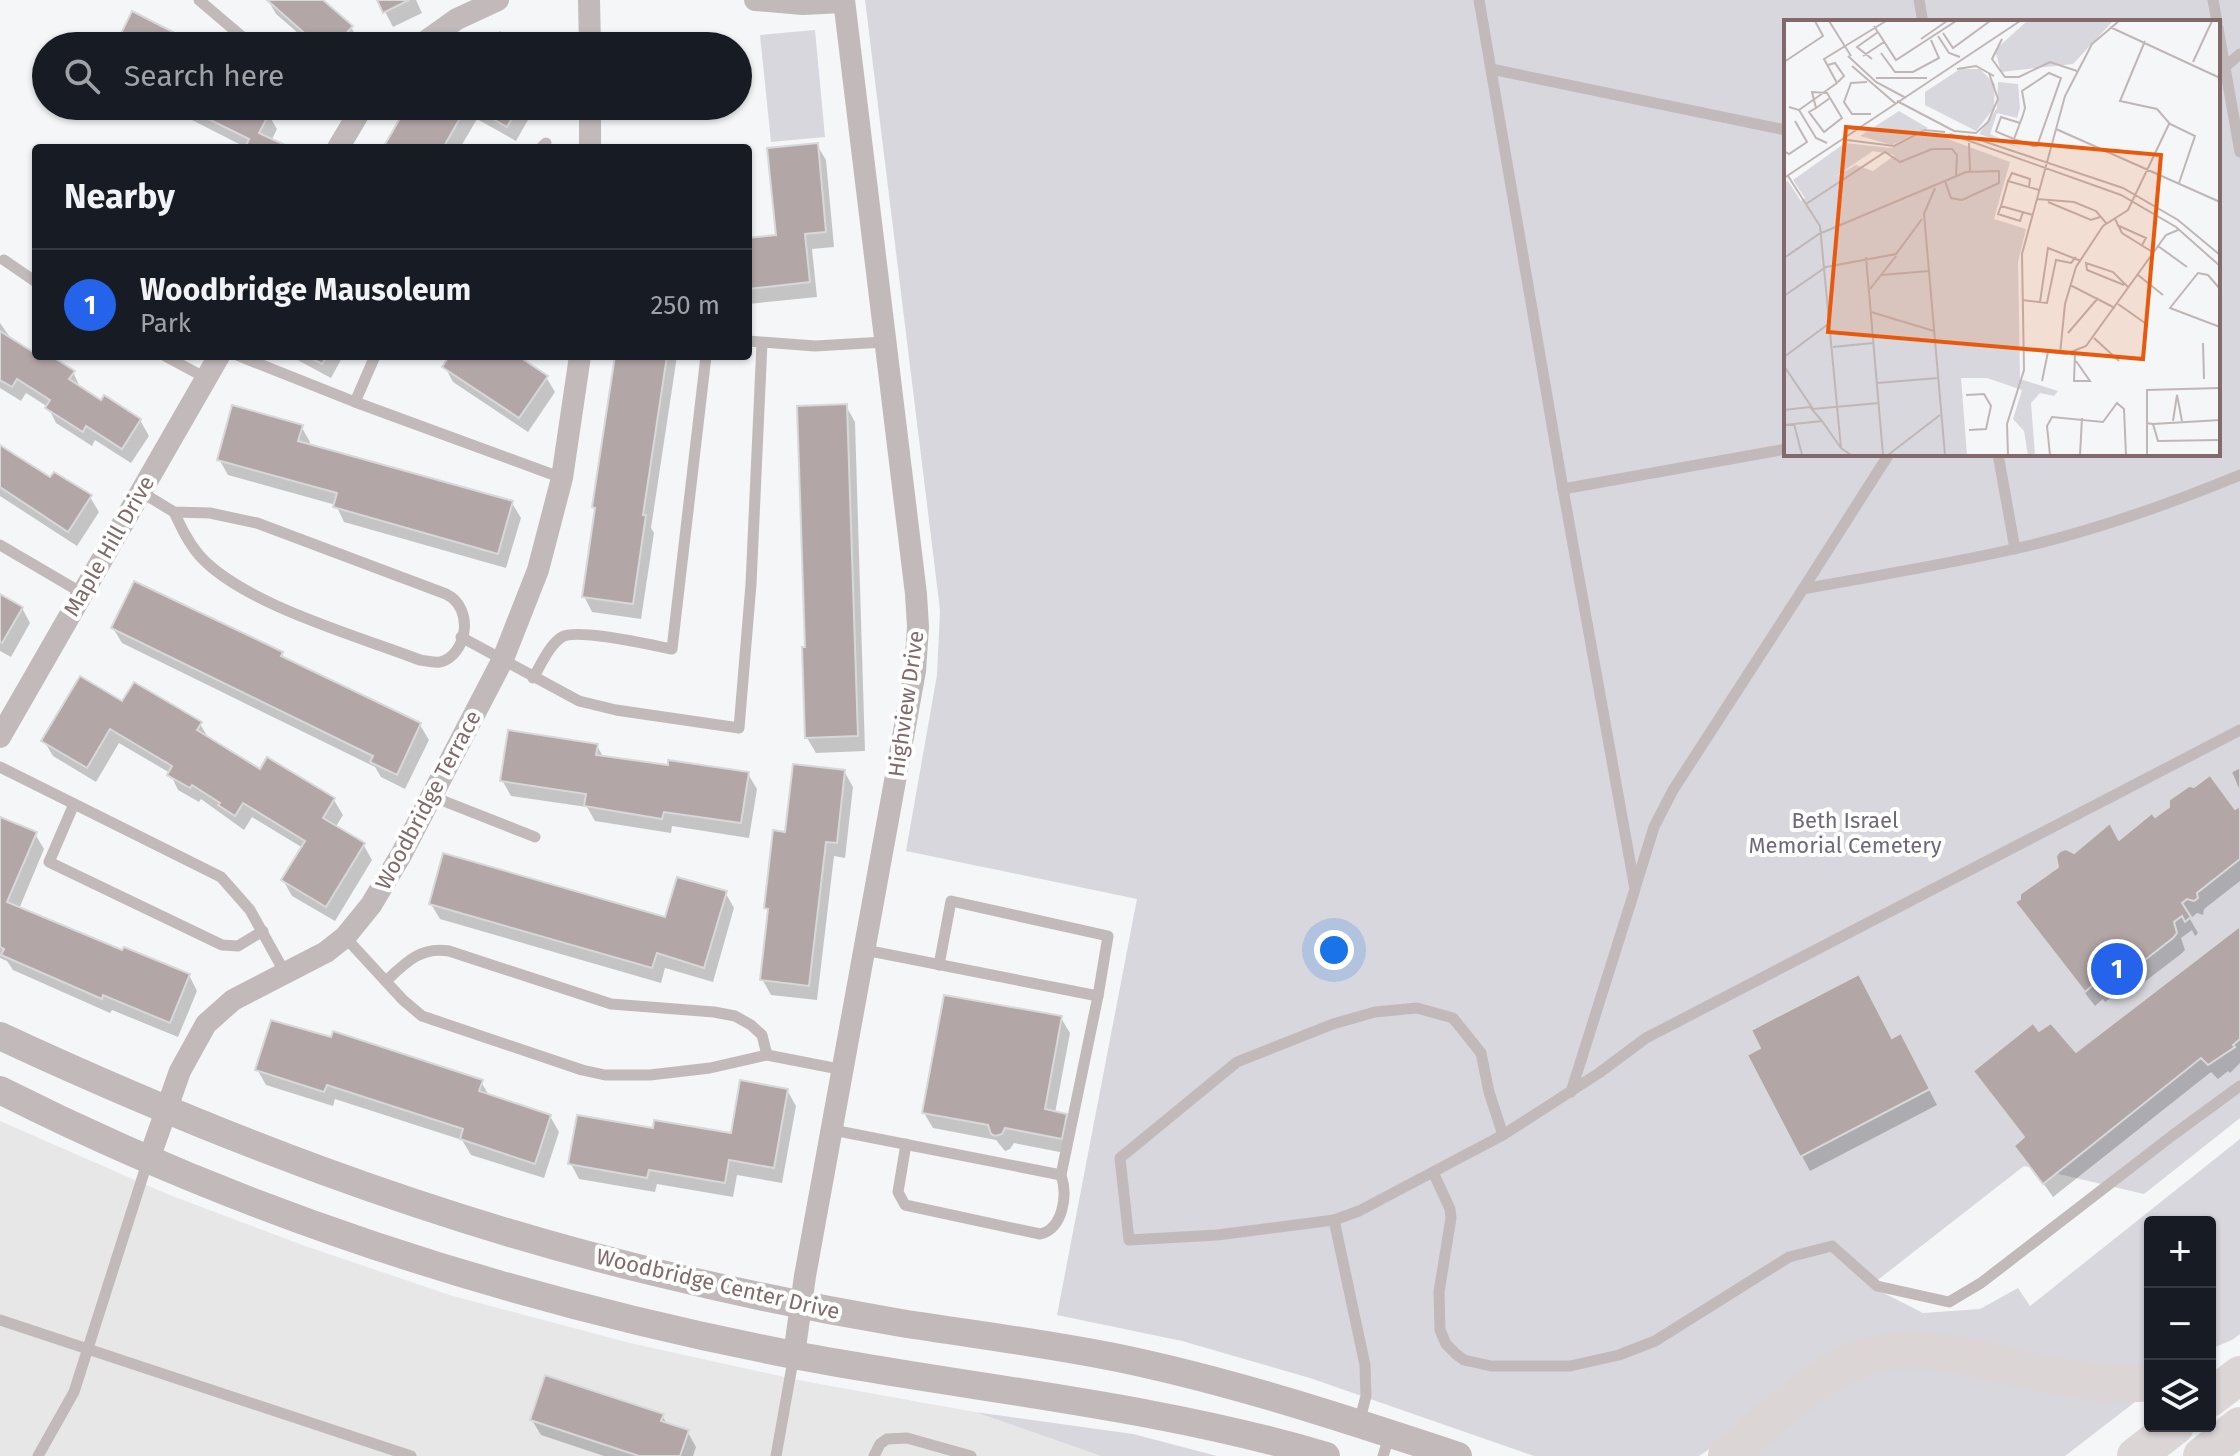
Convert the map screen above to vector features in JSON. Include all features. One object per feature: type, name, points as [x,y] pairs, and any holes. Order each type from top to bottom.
[{"type":"highway","points":[[1727,1456],[1827,1376],[1853,1361],[1887,1351],[1922,1349],[2088,1381],[2144,1382]]},
{"type":"highway","points":[[2216,1369],[2240,1363]]},
{"type":"highway","points":[[2216,1393],[2240,1375]]},
{"type":"highway","points":[[2202,1456],[2240,1426]]},
{"type":"highway","points":[[2136,1456],[2167,1432]]},
{"type":"street","points":[[589,0],[590,32]]},
{"type":"street","points":[[755,0],[795,4],[844,1]]},
{"type":"street","name":"Highview Drive","points":[[794,1355],[915,671],[917,642],[916,594],[844,1]]},
{"type":"street","points":[[439,32],[487,2]]},
{"type":"street","points":[[340,144],[354,120]]},
{"type":"street","points":[[590,120],[590,144]]},
{"type":"street","name":"Maple Hill Drive","points":[[0,737],[217,360]]},
{"type":"street","name":"Woodbridge Terrace","points":[[149,1159],[187,1055],[206,1024],[233,1000],[326,952],[363,917],[386,882],[503,659],[538,570],[562,478],[579,360]]},
{"type":"street","name":"Woodbridge Center Drive","points":[[0,1036],[166,1111],[308,1167],[458,1218],[628,1266],[801,1305],[1128,1360],[1201,1377],[1359,1423],[1387,1445],[1458,1456]]},
{"type":"street","points":[[0,1090],[149,1159],[315,1223],[475,1276],[628,1318],[794,1355],[1139,1410],[1243,1433],[1326,1456]]},
{"type":"lane","points":[[199,0],[237,32]]},
{"type":"lane","points":[[1479,0],[1635,889]]},
{"type":"lane","points":[[1919,0],[1923,20]]},
{"type":"lane","points":[[2213,0],[2217,20]]},
{"type":"lane","points":[[2220,37],[2240,152]]},
{"type":"lane","points":[[2225,67],[2240,54]]},
{"type":"lane","points":[[1491,69],[1784,130]]},
{"type":"lane","points":[[4,260],[32,279]]},
{"type":"lane","points":[[752,342],[815,346],[885,342]]},
{"type":"lane","points":[[461,637],[567,696],[592,705],[739,728],[751,584],[762,343]]},
{"type":"lane","points":[[172,360],[206,378]]},
{"type":"lane","points":[[249,360],[562,478]]},
{"type":"lane","points":[[355,402],[373,360]]},
{"type":"lane","points":[[533,678],[552,647],[568,635],[584,634],[672,649],[706,360]]},
{"type":"lane","points":[[1563,489],[1784,449]]},
{"type":"lane","points":[[1571,1093],[1654,827],[1673,790],[1888,456]]},
{"type":"lane","points":[[1998,456],[2015,549]]},
{"type":"lane","points":[[1803,589],[2015,549],[2127,517],[2240,475]]},
{"type":"lane","points":[[141,492],[174,512],[210,513],[257,523],[446,594],[457,601],[463,610],[465,623],[455,651],[446,659],[426,661],[277,605],[236,584],[207,563],[192,545],[174,512]]},
{"type":"lane","points":[[0,545],[82,593]]},
{"type":"lane","points":[[1503,1135],[1481,1053],[1453,1018],[1417,1008],[1375,1012],[1333,1024],[1237,1062],[1120,1158],[1129,1240],[1217,1235],[1334,1220],[1359,1211],[1503,1135],[1571,1093],[1646,1038],[2240,730]]},
{"type":"lane","points":[[0,767],[221,877],[242,898],[285,973]]},
{"type":"lane","points":[[431,796],[535,837]]},
{"type":"lane","points":[[74,804],[49,862],[222,945],[238,946],[263,931]]},
{"type":"lane","points":[[906,1144],[898,1192],[905,1205],[1040,1234],[1054,1228],[1065,1187],[1061,1175],[1108,936],[951,901],[939,965]]},
{"type":"lane","points":[[345,937],[403,1000],[422,1016],[582,1070],[605,1075],[650,1075],[710,1068],[767,1055],[844,1070]]},
{"type":"lane","points":[[386,981],[419,953],[435,949],[449,951],[600,1001],[735,1016],[762,1035],[767,1055]]},
{"type":"lane","points":[[865,950],[1098,996]]},
{"type":"lane","points":[[1433,1172],[1451,1218],[1437,1307],[1440,1330],[1446,1344],[1464,1360],[1477,1364],[1530,1368],[1570,1366],[1619,1355],[1655,1341],[1789,1257],[1832,1246],[1877,1286],[1949,1302],[1981,1283],[2240,1086]]},
{"type":"lane","points":[[833,1130],[1061,1175]]},
{"type":"lane","points":[[38,1456],[69,1401],[149,1159]]},
{"type":"lane","points":[[1334,1220],[1365,1365],[1366,1396],[1359,1423]]},
{"type":"lane","points":[[0,1320],[411,1456]]},
{"type":"lane","points":[[776,1456],[794,1355]]},
{"type":"lane","points":[[874,1456],[880,1444],[897,1437],[971,1456]]},
{"type":"shaded area","points":[[0,1121],[167,1194],[305,1246],[453,1296],[630,1343],[803,1381],[975,1412],[1101,1456],[0,1456]]},
{"type":"green space","name":"Beth Israel Memorial Cemetery","points":[[865,0],[2240,0],[2240,1118],[2144,1194],[2024,1166],[1870,1286],[1923,1313],[1980,1309],[2018,1288],[2030,1306],[2240,1139],[2240,1334],[2232,1340],[2216,1347],[2216,1216],[2144,1216],[2144,1366],[2095,1366],[1908,1340],[1773,1406],[1699,1456],[1534,1456],[1310,1378],[1182,1341],[1057,1315],[1137,899],[906,851],[937,675],[940,610]]},
{"type":"green space","points":[[815,30],[825,137],[771,142],[760,35]]},
{"type":"green space","points":[[1905,1360],[1979,1371],[2135,1402],[2065,1456],[1745,1456],[1854,1372]]},
{"type":"green space","points":[[975,1412],[1133,1434],[1217,1456],[1101,1456]]},
{"type":"building","points":[[267,0],[323,0],[353,26],[348,32],[303,32]]},
{"type":"building","points":[[377,0],[409,0],[383,13]]},
{"type":"building","points":[[132,11],[173,32],[122,32]]},
{"type":"building","points":[[210,120],[266,120],[259,133],[283,144],[247,144],[249,139]]},
{"type":"building","points":[[399,120],[459,120],[445,144],[385,144]]},
{"type":"building","points":[[495,120],[511,120],[507,127]]},
{"type":"building","points":[[818,143],[826,232],[805,234],[810,282],[752,289],[752,238],[776,235],[767,148]]},
{"type":"building","points":[[0,331],[32,351],[32,360],[57,360],[75,371],[69,379],[101,400],[104,395],[141,419],[122,449],[86,426],[83,432],[45,408],[50,400],[17,379],[12,387],[0,380]]},
{"type":"building","points":[[446,360],[524,360],[548,376],[519,418],[442,367]]},
{"type":"building","points":[[614,360],[666,360],[633,604],[582,597],[595,508],[592,507]]},
{"type":"building","points":[[847,404],[858,736],[805,738],[797,406]]},
{"type":"building","points":[[232,405],[303,425],[298,441],[513,501],[498,554],[333,507],[337,493],[217,460]]},
{"type":"building","points":[[0,445],[50,477],[54,472],[92,495],[68,532],[0,487]]},
{"type":"building","points":[[134,581],[283,652],[281,656],[421,723],[397,775],[370,762],[373,756],[111,628]]},
{"type":"building","points":[[0,594],[23,607],[2,643],[0,642]]},
{"type":"building","points":[[80,676],[122,701],[134,682],[202,722],[197,730],[260,769],[267,757],[335,798],[323,818],[365,843],[326,907],[281,880],[305,841],[243,803],[235,816],[192,785],[190,788],[167,775],[172,766],[110,729],[87,768],[41,741]]},
{"type":"building","points":[[508,730],[598,744],[596,755],[668,765],[668,760],[749,772],[741,823],[664,812],[662,819],[584,806],[586,794],[500,781]]},
{"type":"building","points":[[793,764],[845,770],[837,843],[826,842],[809,986],[760,980],[773,830],[785,832]]},
{"type":"building","points":[[2240,767],[2240,793],[2231,772]]},
{"type":"building","points":[[2210,775],[2235,809],[2240,806],[2240,859],[2197,893],[2198,898],[2182,903],[2191,917],[2185,922],[2182,916],[2174,922],[2177,933],[2173,938],[2113,985],[2103,982],[2085,992],[2015,902],[2020,899],[2020,894],[2058,867],[2056,856],[2060,851],[2066,849],[2074,853],[2110,823],[2119,840],[2152,813],[2155,817],[2169,807],[2169,800]]},
{"type":"building","points":[[0,817],[37,832],[7,902],[122,950],[124,947],[190,974],[170,1023],[103,995],[102,999],[1,955],[4,949],[0,947]]},
{"type":"building","points":[[443,853],[665,917],[677,877],[727,891],[704,968],[657,953],[652,968],[429,904]]},
{"type":"building","points":[[2240,926],[2240,1039],[2233,1045],[2235,1047],[2208,1065],[2201,1058],[2043,1184],[2014,1146],[2024,1137],[1973,1071],[2033,1023],[2039,1031],[2051,1023],[2076,1052]]},
{"type":"building","points":[[1859,974],[1892,1038],[1901,1033],[1930,1089],[1800,1157],[1747,1055],[1760,1048],[1751,1030]]},
{"type":"building","points":[[944,995],[1062,1016],[1045,1109],[1067,1114],[1062,1139],[1005,1128],[1002,1134],[995,1136],[988,1125],[922,1113]]},
{"type":"building","points":[[271,1020],[331,1037],[333,1031],[483,1080],[479,1091],[551,1115],[535,1164],[460,1139],[463,1129],[327,1085],[324,1092],[255,1070]]},
{"type":"building","points":[[740,1080],[788,1089],[774,1168],[729,1160],[725,1183],[649,1170],[647,1178],[568,1164],[577,1115],[653,1128],[654,1120],[731,1133]]},
{"type":"building","points":[[545,1375],[664,1414],[661,1421],[689,1430],[680,1456],[639,1456],[530,1420]]},
{"type":"place","name":"Woodbridge Mausoleum","points":[[2117,969]]}]
